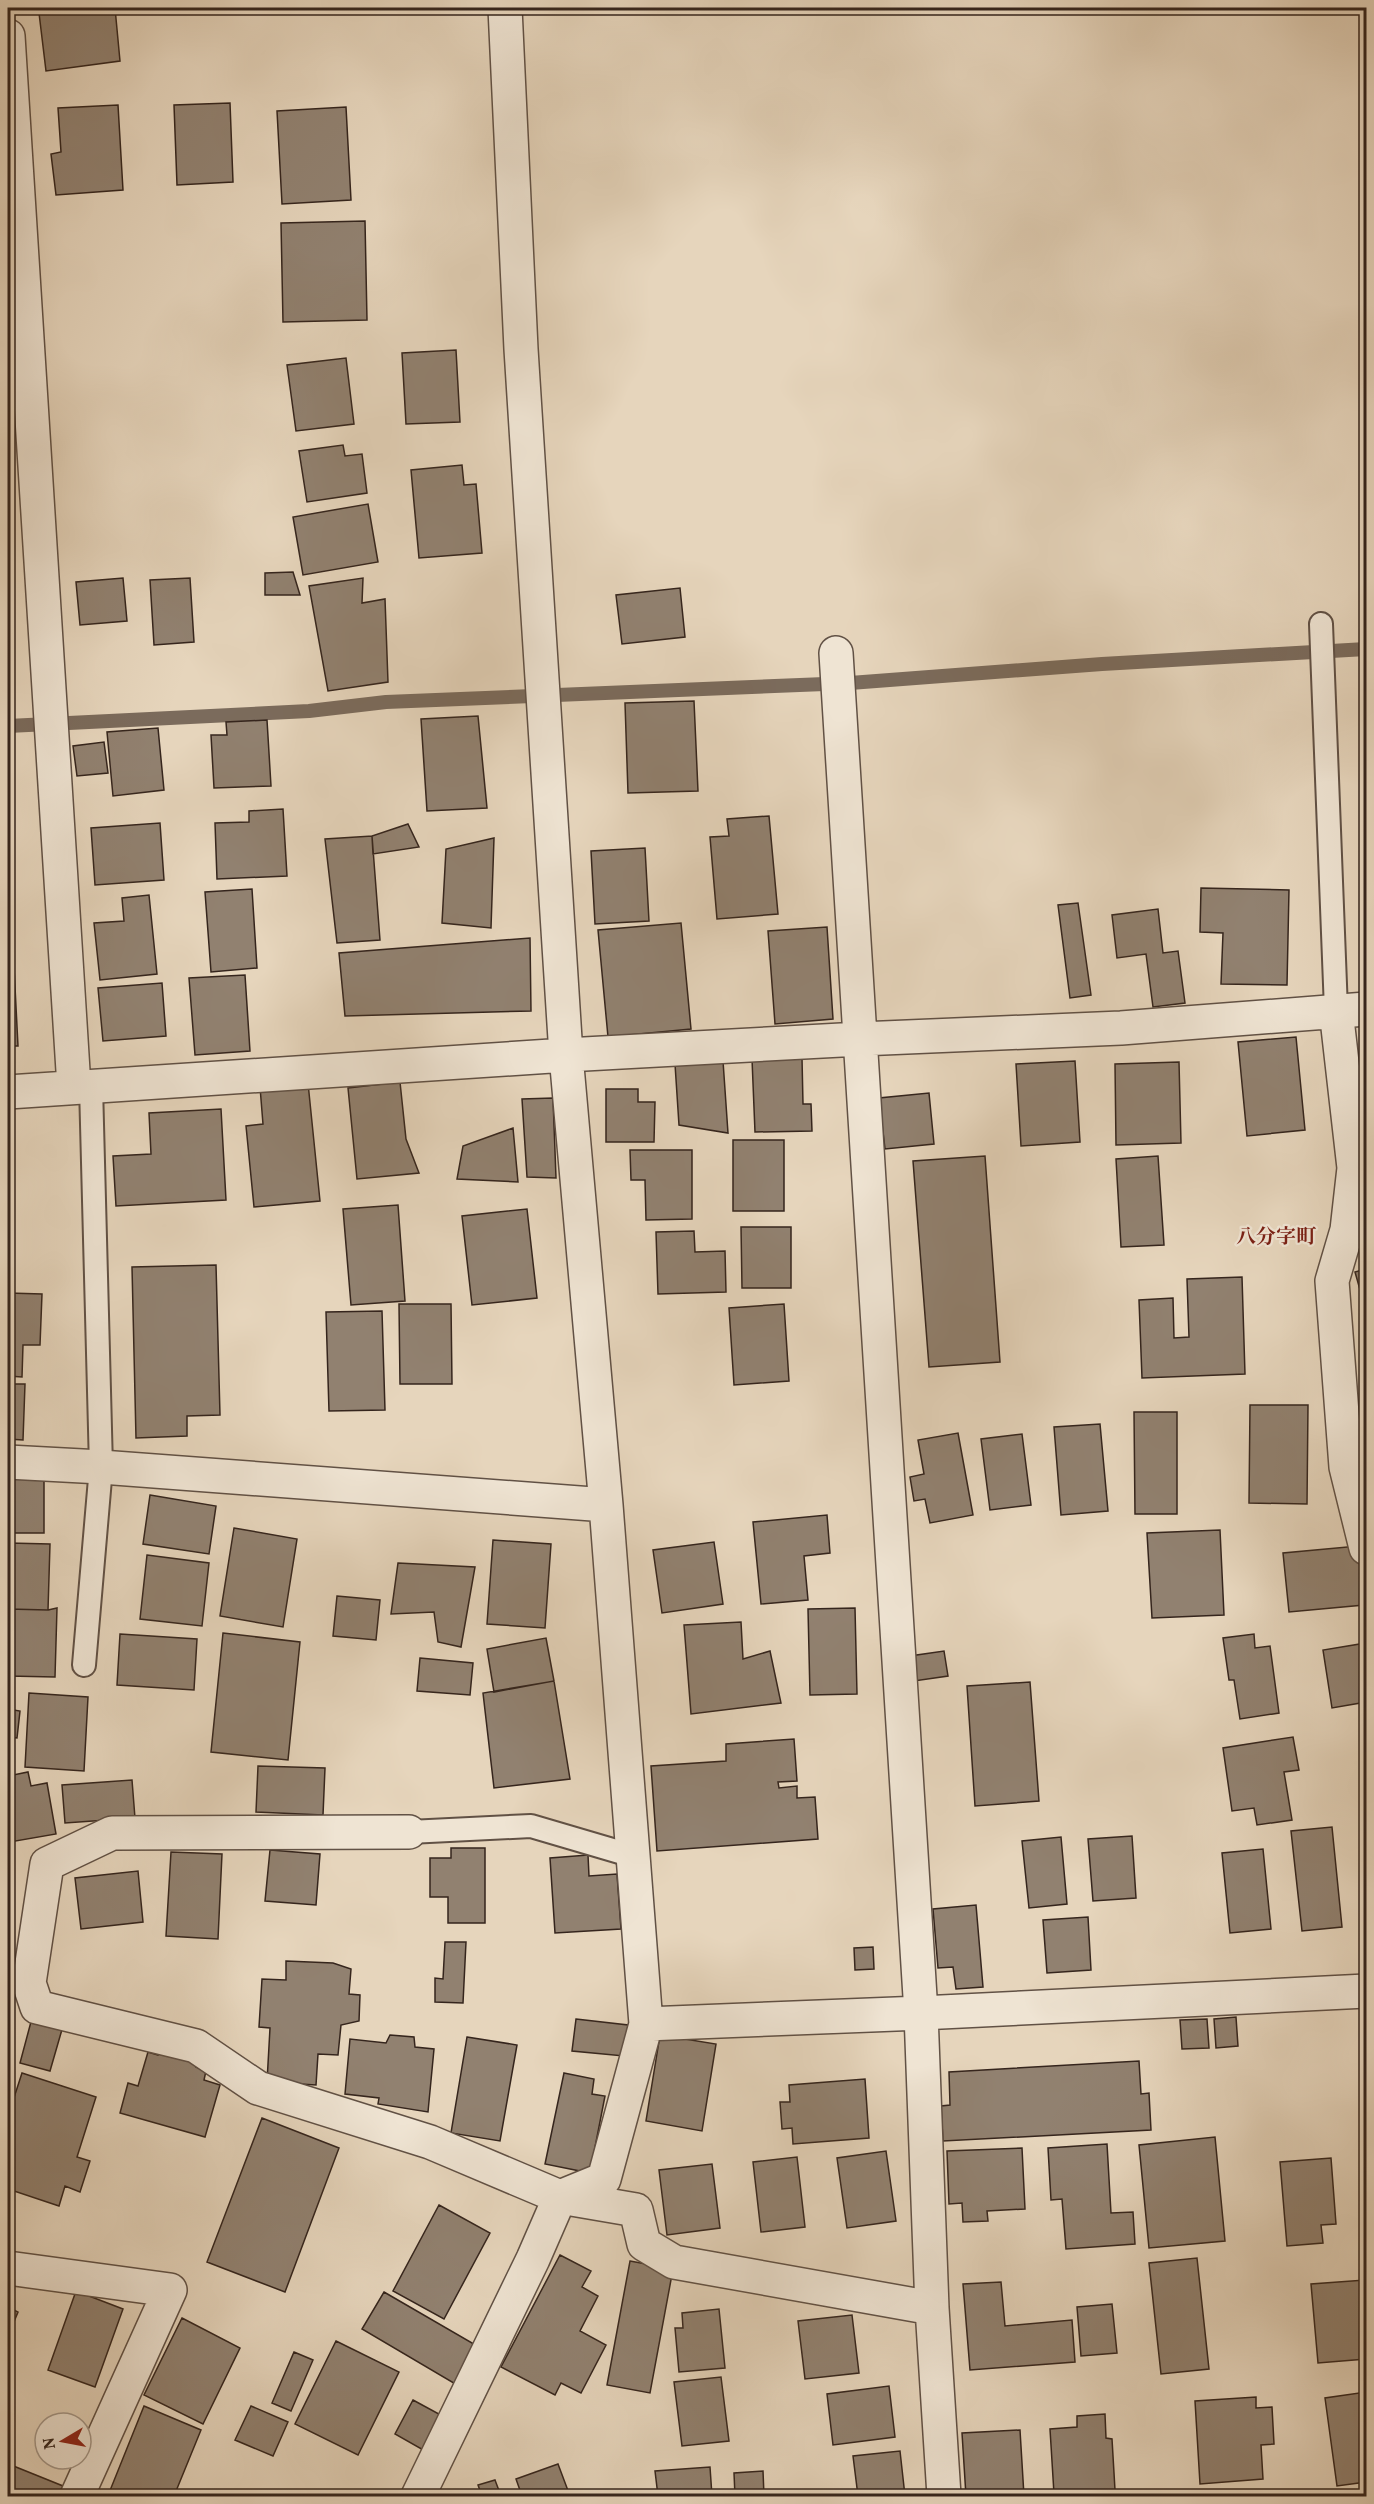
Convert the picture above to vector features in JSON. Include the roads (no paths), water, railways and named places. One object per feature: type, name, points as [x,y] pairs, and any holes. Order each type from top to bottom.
[{"type":"street","points":[[418,2496],[528,2270],[560,2197],[604,2179],[646,2024],[606,1505],[567,1055],[521,349],[505,8]]},
{"type":"street","points":[[8,36],[82,1086]]},
{"type":"street","points":[[836,653],[921,2013],[932,2308],[944,2496]]},
{"type":"street","points":[[8,1092],[567,1055],[1121,1028],[1351,1010],[1354,1168],[1347,1230],[1332,1281],[1346,1467],[1366,1548]]},
{"type":"street","points":[[8,1462],[606,1505]]},
{"type":"street","points":[[409,1832],[112,1833],[47,1864],[29,1983],[37,2007],[196,2046],[258,2088],[430,2142],[560,2197],[636,2210],[644,2244],[674,2262],[932,2308]]},
{"type":"street","points":[[646,2024],[1366,1991]]},
{"type":"street","points":[[8,2268],[170,2290],[77,2496]]},
{"type":"lane","points":[[1321,624],[1351,1010]]},
{"type":"lane","points":[[82,1086],[101,1467],[84,1665]]},
{"type":"lane","points":[[409,1832],[531,1826],[633,1856]]},
{"type":"waterway","points":[[8,726],[309,711],[386,702],[850,683],[1102,664],[1366,649]]},
{"type":"district","name":"八分字町","points":[[1276,1236]]}]
